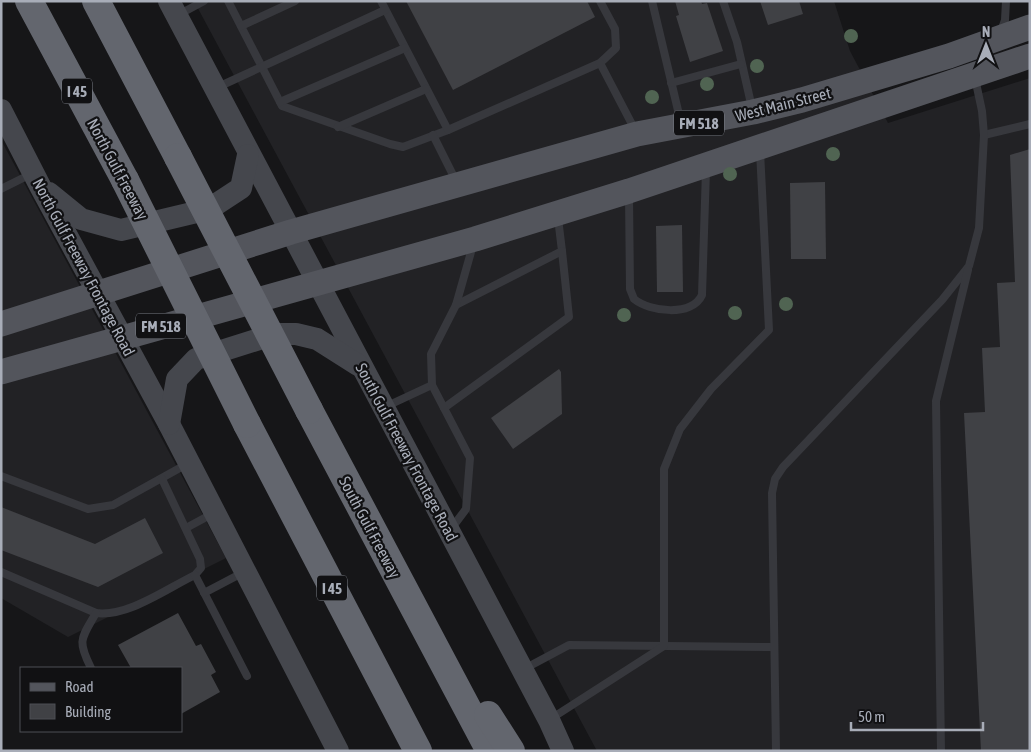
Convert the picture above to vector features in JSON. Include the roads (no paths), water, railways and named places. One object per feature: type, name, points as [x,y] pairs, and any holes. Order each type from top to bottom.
[{"type":"highway","name":"North Gulf Freeway","points":[[29,1],[126,180],[247,424],[418,751]]},
{"type":"highway","name":"South Gulf Freeway","points":[[96,1],[252,302],[490,751]]},
{"type":"highway","points":[[424,628],[504,736],[512,751]]},
{"type":"main road","points":[[37,179],[81,219],[121,230],[210,209],[241,188],[248,155],[173,9]]},
{"type":"main road","name":"West Main Street","points":[[451,186],[637,134],[753,112],[859,84],[949,56],[1030,27]]},
{"type":"main road","name":"West Main Street","points":[[474,239],[629,192],[1030,56]]},
{"type":"main road","name":"North Gulf Freeway Frontage Road","points":[[4,120],[37,179],[93,295],[121,338],[169,424]]},
{"type":"main road","name":"South Gulf Freeway Frontage Road","points":[[248,155],[291,232],[316,283],[549,720],[563,751]]},
{"type":"main road","name":"FM 518","points":[[1,324],[291,232],[451,186]]},
{"type":"main road","name":"FM 518","points":[[1,372],[474,239]]},
{"type":"main road","points":[[338,751],[169,424],[177,379],[196,359],[275,334],[296,334],[317,340],[361,367]]},
{"type":"lane","points":[[173,9],[204,1]]},
{"type":"lane","points":[[228,1],[282,106],[338,127],[390,144],[403,146],[448,130],[600,64],[616,48],[615,29],[600,1]]},
{"type":"lane","points":[[241,26],[295,1]]},
{"type":"lane","points":[[381,1],[448,130]]},
{"type":"lane","points":[[652,1],[682,126]]},
{"type":"lane","points":[[723,1],[737,42],[753,112]]},
{"type":"lane","points":[[998,38],[1005,20],[1006,1]]},
{"type":"lane","points":[[214,89],[385,10]]},
{"type":"lane","points":[[280,102],[405,48]]},
{"type":"lane","points":[[600,64],[637,134]]},
{"type":"lane","points":[[671,82],[741,64]]},
{"type":"lane","points":[[941,751],[936,401],[979,228],[984,135],[982,111],[974,74]]},
{"type":"lane","points":[[338,127],[426,89]]},
{"type":"lane","points":[[984,135],[1030,124]]},
{"type":"lane","points":[[433,135],[451,186]]},
{"type":"lane","points":[[664,646],[664,469],[680,429],[711,389],[769,330],[759,147]]},
{"type":"lane","points":[[629,192],[630,289],[634,299],[652,309],[688,309],[698,304],[702,295],[707,164]]},
{"type":"lane","points":[[1,189],[37,179]]},
{"type":"lane","points":[[444,408],[569,317],[558,213]]},
{"type":"lane","points":[[449,532],[466,510],[470,458],[432,385],[431,354],[456,304],[474,239]]},
{"type":"lane","points":[[456,304],[562,251]]},
{"type":"lane","points":[[776,751],[772,493],[775,479],[783,468],[942,300],[969,266]]},
{"type":"lane","points":[[383,408],[432,385]]},
{"type":"lane","points":[[1,476],[88,509],[113,505],[190,463]]},
{"type":"lane","points":[[1,572],[96,612],[108,614],[123,611],[195,575],[202,568],[200,559],[162,479]]},
{"type":"lane","points":[[186,528],[215,512]]},
{"type":"lane","points":[[204,593],[246,571]]},
{"type":"lane","points":[[195,575],[247,676]]},
{"type":"lane","points":[[90,667],[81,648],[82,637],[96,612]]},
{"type":"lane","points":[[522,670],[568,644],[774,647]]},
{"type":"lane","points":[[549,720],[664,646]]}]
